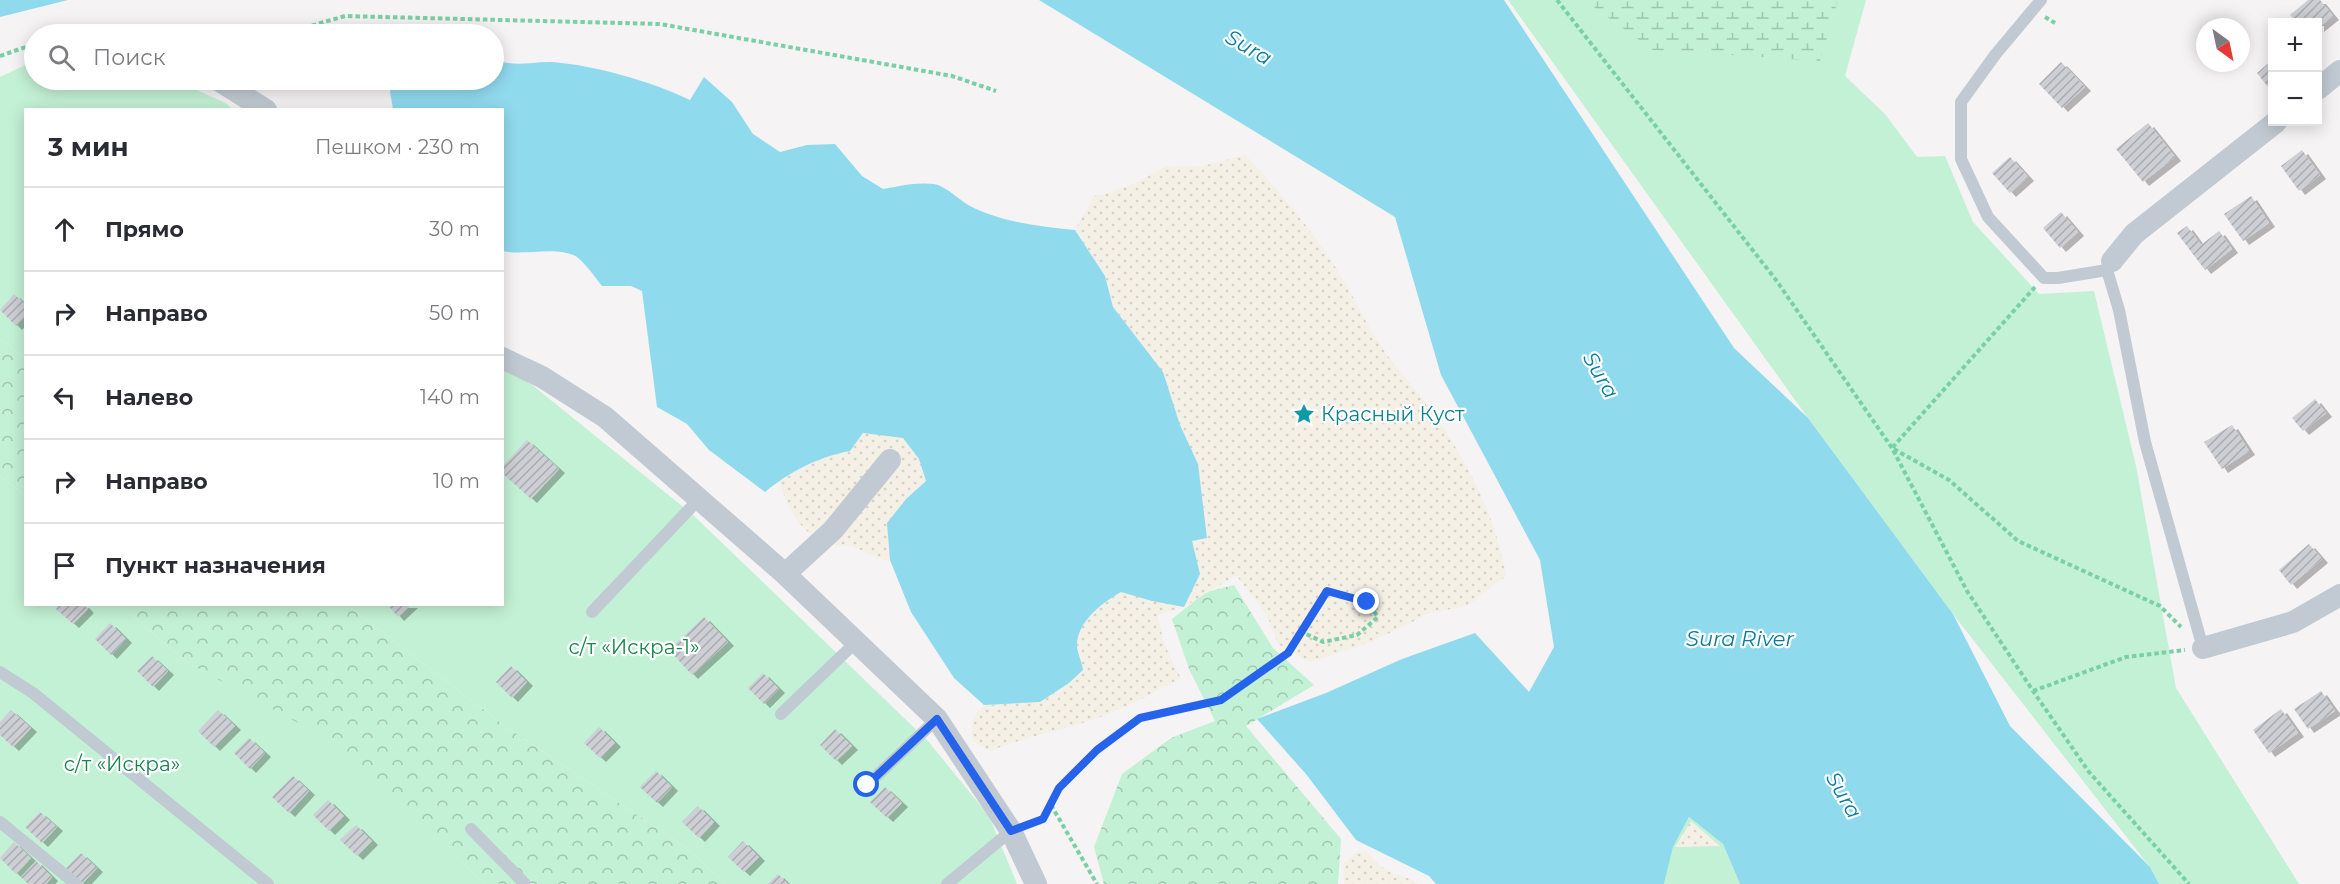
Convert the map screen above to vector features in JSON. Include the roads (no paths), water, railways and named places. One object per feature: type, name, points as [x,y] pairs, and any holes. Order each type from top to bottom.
[{"type":"street","points":[[2322,86],[2340,71]]},
{"type":"street","points":[[234,90],[263,108]]},
{"type":"street","points":[[2109,266],[2134,234],[2271,126]]},
{"type":"street","points":[[504,359],[542,377],[605,417],[785,574],[937,719],[1011,831],[1036,884]]},
{"type":"street","points":[[785,574],[833,530],[890,460]]},
{"type":"street","points":[[2204,648],[2293,622],[2340,595]]},
{"type":"lane","points":[[2041,0],[1995,55],[1961,102],[1961,159],[1988,217],[2043,278],[2058,278],[2109,266],[2145,442],[2204,648]]},
{"type":"lane","points":[[592,612],[699,499]]},
{"type":"lane","points":[[781,714],[856,642]]},
{"type":"lane","points":[[0,672],[33,693],[268,884]]},
{"type":"lane","points":[[867,785],[937,719]]},
{"type":"lane","points":[[0,822],[76,884]]},
{"type":"lane","points":[[471,829],[525,884]]},
{"type":"lane","points":[[947,884],[1011,831]]},
{"type":"water","points":[[0,0],[68,0],[0,17]]},
{"type":"water","name":"Sura River","points":[[1039,0],[1504,0],[1734,348],[1808,418],[1953,614],[2010,726],[2150,867],[2159,884],[1740,884],[1723,844],[1689,817],[1673,847],[1664,884],[1436,884],[1429,876],[1356,840],[1306,774],[1257,719],[1326,693],[1402,659],[1475,633],[1529,692],[1554,647],[1540,560],[1441,375],[1395,217]]},
{"type":"water","points":[[504,62],[523,64],[553,62],[587,67],[641,81],[690,100],[704,77],[732,102],[753,134],[780,152],[807,145],[835,144],[862,176],[883,189],[914,184],[939,185],[982,212],[1008,220],[1075,230],[1105,276],[1113,307],[1163,372],[1180,425],[1198,464],[1207,538],[1192,541],[1200,574],[1184,607],[1121,592],[1098,608],[1081,629],[1077,647],[1083,670],[1069,683],[1040,702],[984,705],[954,678],[911,612],[890,560],[887,523],[906,499],[926,481],[919,459],[903,438],[863,433],[850,451],[805,466],[765,492],[709,450],[687,424],[657,407],[642,291],[631,286],[602,286],[577,257],[569,254],[551,251],[504,251],[504,108],[393,108],[391,90],[504,90]]},
{"type":"place","name":"Красный Куст","points":[[1304,414]]},
{"type":"water label","name":"Sura","points":[[1249,47]]},
{"type":"water label","name":"Sura","points":[[1601,375]]},
{"type":"water label","name":"Sura","points":[[1844,795]]},
{"type":"park label","name":"с/т «Искра-1»","points":[[634,647]]},
{"type":"park label","name":"с/т «Искра»","points":[[122,764]]}]
